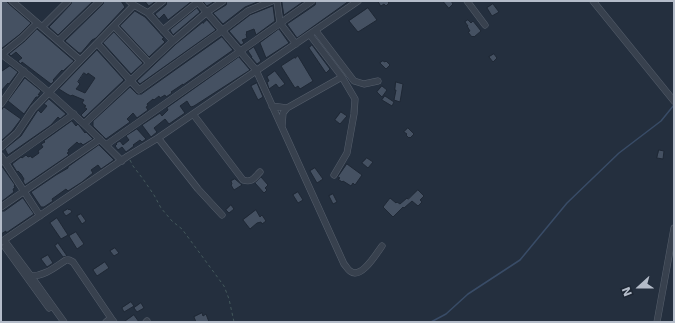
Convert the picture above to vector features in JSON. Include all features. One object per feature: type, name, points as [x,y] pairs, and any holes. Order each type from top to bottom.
[{"type":"street","points":[[68,1],[1,55],[50,92],[122,161]]},
{"type":"street","points":[[58,41],[100,1]]},
{"type":"street","points":[[129,1],[148,13],[173,41]]},
{"type":"street","points":[[148,13],[163,1]]},
{"type":"street","points":[[163,30],[198,1],[256,70],[344,264],[350,272],[356,274],[364,270],[382,246]]},
{"type":"street","points":[[84,124],[173,41],[207,12],[223,1]]},
{"type":"street","points":[[97,43],[139,90],[248,11],[272,1]]},
{"type":"street","points":[[277,1],[280,23],[296,44]]},
{"type":"street","points":[[106,145],[312,1]]},
{"type":"street","points":[[2,242],[128,156],[158,138],[358,1]]},
{"type":"street","points":[[467,1],[485,25]]},
{"type":"street","points":[[593,1],[674,102]]},
{"type":"street","points":[[17,2],[39,25],[80,60]]},
{"type":"street","points":[[1,147],[17,133],[33,109],[134,5]]},
{"type":"street","points":[[114,26],[149,63]]},
{"type":"street","points":[[313,33],[355,99],[354,114],[347,153],[334,175]]},
{"type":"street","points":[[313,33],[354,81],[364,84],[378,81]]},
{"type":"street","points":[[1,104],[24,71]]},
{"type":"street","points":[[282,127],[283,113],[287,108],[342,77]]},
{"type":"street","points":[[272,106],[287,108]]},
{"type":"street","points":[[5,163],[74,114]]},
{"type":"street","points":[[193,114],[243,180],[248,181],[253,179],[260,172]]},
{"type":"street","points":[[158,138],[198,189],[222,215]]},
{"type":"street","points":[[1,207],[100,139]]},
{"type":"street","points":[[1,156],[40,216]]},
{"type":"street","points":[[657,322],[674,228]]},
{"type":"street","points":[[2,242],[31,276],[64,322]]},
{"type":"street","points":[[2,242],[59,322]]},
{"type":"street","points":[[31,276],[46,273],[66,260],[73,262],[110,321]]},
{"type":"path","points":[[128,156],[133,166],[154,194],[161,208],[182,229],[224,286],[229,299],[234,322]]},
{"type":"building","points":[[1,1],[6,1],[31,23],[19,35],[1,49]]},
{"type":"building","points":[[72,1],[93,1],[58,35],[49,27],[71,4]]},
{"type":"building","points":[[104,1],[121,1],[125,7],[81,53],[79,53],[65,41],[103,4]]},
{"type":"building","points":[[145,1],[156,1],[149,6]]},
{"type":"building","points":[[167,1],[192,1],[168,20],[164,14],[159,19],[155,14],[166,5]]},
{"type":"building","points":[[203,1],[215,1],[207,6]]},
{"type":"building","points":[[227,1],[260,1],[245,7],[223,24],[213,13],[226,5]]},
{"type":"building","points":[[282,1],[304,1],[284,15]]},
{"type":"building","points":[[316,1],[349,1],[297,38],[287,24],[315,5]]},
{"type":"building","points":[[378,1],[387,1],[389,3],[386,6],[384,4],[381,6]]},
{"type":"building","points":[[443,1],[451,1],[453,4],[449,8]]},
{"type":"building","points":[[493,4],[499,12],[492,16],[487,8]]},
{"type":"building","points":[[273,6],[275,21],[256,35],[254,29],[246,32],[247,38],[242,40],[244,43],[241,45],[229,31],[250,15]]},
{"type":"building","points":[[197,8],[200,12],[173,35],[170,30]]},
{"type":"building","points":[[368,8],[377,20],[358,32],[349,21]]},
{"type":"building","points":[[135,11],[145,17],[164,38],[162,39],[165,42],[149,57],[120,26]]},
{"type":"building","points":[[207,20],[216,30],[140,84],[137,81],[176,44]]},
{"type":"building","points":[[468,20],[471,23],[473,21],[481,31],[474,37],[472,37],[468,32],[470,31],[465,22]]},
{"type":"building","points":[[37,29],[74,61],[63,71],[62,70],[51,84],[22,62],[21,64],[18,61],[22,58],[16,52],[11,56],[9,54]]},
{"type":"building","points":[[279,29],[289,43],[266,58],[260,43]]},
{"type":"building","points":[[114,32],[143,63],[131,74],[103,43]]},
{"type":"building","points":[[222,37],[233,50],[171,92],[172,93],[166,97],[165,95],[160,98],[159,96],[154,100],[153,99],[147,104],[148,106],[146,107],[148,110],[137,118],[133,113],[127,119],[130,122],[106,139],[93,126],[93,121],[130,87],[137,94],[141,94]]},
{"type":"building","points":[[312,45],[330,69],[326,73],[309,48]]},
{"type":"building","points":[[254,47],[261,61],[257,64],[248,51]]},
{"type":"building","points":[[97,50],[124,80],[84,118],[81,115],[87,109],[82,103],[84,100],[72,95],[71,96],[59,89]],"holes":[[[84,73],[87,75],[88,73],[95,78],[85,93],[76,89],[80,84],[78,82]]]},
{"type":"building","points":[[494,54],[497,58],[493,62],[489,57]]},
{"type":"building","points":[[298,56],[313,81],[300,89],[298,86],[295,88],[281,66]]},
{"type":"building","points":[[239,57],[250,70],[194,106],[191,107],[187,101],[180,106],[185,113],[169,124],[165,119],[154,128],[157,132],[151,137],[142,125],[160,113],[162,116],[168,110],[167,108]]},
{"type":"building","points":[[386,61],[390,65],[386,69],[380,63]]},
{"type":"building","points":[[10,66],[18,72],[9,84],[8,83],[1,91],[1,72]]},
{"type":"building","points":[[275,71],[285,84],[279,88],[276,84],[269,89],[267,82],[269,81],[267,77]]},
{"type":"building","points":[[25,78],[41,91],[38,95],[40,95],[36,97],[24,114],[8,101]]},
{"type":"building","points":[[396,82],[403,84],[400,102],[394,100]]},
{"type":"building","points":[[257,83],[263,97],[258,100],[251,86]]},
{"type":"building","points":[[382,86],[387,90],[382,97],[377,92]]},
{"type":"building","points":[[385,96],[394,102],[392,106],[382,100]]},
{"type":"building","points":[[49,99],[66,114],[60,119],[58,117],[51,125],[8,155],[5,149],[21,136],[38,110],[41,113],[47,106],[44,104]]},
{"type":"building","points":[[4,107],[21,119],[12,131],[1,141],[1,111]]},
{"type":"building","points":[[341,112],[347,116],[340,124],[335,120]]},
{"type":"building","points":[[72,121],[76,126],[78,124],[85,133],[86,132],[93,139],[83,145],[77,142],[68,150],[69,152],[67,153],[69,155],[25,185],[21,174],[18,171],[17,172],[12,164],[21,157],[22,158],[26,155],[28,157],[31,156],[32,158],[39,153],[38,151],[43,147],[41,144],[45,142],[44,141]]},
{"type":"building","points":[[408,128],[414,134],[410,138],[404,132]]},
{"type":"building","points":[[137,129],[146,139],[142,142],[140,140],[126,152],[122,147],[118,150],[115,146],[117,144],[116,143],[120,141],[123,145],[129,140],[126,136]]},
{"type":"building","points":[[99,145],[114,160],[101,169],[98,165],[91,170],[93,173],[82,182],[68,191],[66,189],[52,199],[53,201],[44,207],[41,207],[31,192],[68,168]]},
{"type":"building","points":[[659,150],[664,151],[663,159],[657,158]]},
{"type":"building","points":[[367,158],[373,162],[368,168],[362,163]]},
{"type":"building","points":[[347,164],[362,175],[355,185],[353,183],[351,186],[338,179],[340,178],[338,177]]},
{"type":"building","points":[[1,165],[15,185],[15,188],[13,189],[14,192],[1,202]]},
{"type":"building","points":[[315,168],[323,179],[317,183],[310,171]]},
{"type":"building","points":[[261,177],[268,185],[265,188],[267,190],[264,193],[255,183]]},
{"type":"building","points":[[235,179],[242,185],[234,190],[231,185],[231,181]]},
{"type":"building","points":[[418,190],[424,196],[420,200],[422,202],[418,206],[412,201],[404,208],[403,207],[393,217],[383,207],[390,198],[396,203],[397,202],[400,204]]},
{"type":"building","points":[[298,192],[303,200],[298,203],[293,195]]},
{"type":"building","points":[[333,194],[337,202],[333,204],[329,196]]},
{"type":"building","points":[[23,198],[34,214],[6,233],[6,231],[1,234],[1,211],[4,211]]},
{"type":"building","points":[[231,205],[234,209],[229,213],[226,210]]},
{"type":"building","points":[[68,209],[72,212],[66,216],[63,212]]},
{"type":"building","points":[[256,210],[260,217],[262,215],[266,221],[262,224],[261,222],[257,223],[250,229],[243,220]]},
{"type":"building","points":[[81,214],[86,221],[82,224],[77,216]]},
{"type":"building","points":[[57,218],[68,235],[61,239],[50,223]]},
{"type":"building","points":[[76,232],[84,244],[77,249],[69,236]]},
{"type":"building","points":[[58,243],[67,256],[63,257],[55,246]]},
{"type":"building","points":[[115,248],[119,253],[114,256],[110,251]]},
{"type":"building","points":[[48,255],[53,263],[47,267],[41,259]]},
{"type":"building","points":[[105,262],[109,268],[97,276],[93,270]]},
{"type":"building","points":[[131,302],[134,306],[124,312],[122,308]]},
{"type":"building","points":[[141,303],[144,308],[137,312],[134,308]]},
{"type":"building","points":[[202,313],[203,316],[206,314],[209,322],[196,322],[194,317]]},
{"type":"building","points":[[134,315],[139,322],[124,322]]},
{"type":"waterway","points":[[431,322],[446,314],[468,294],[520,260],[567,203],[619,153],[661,121],[674,105]]}]
